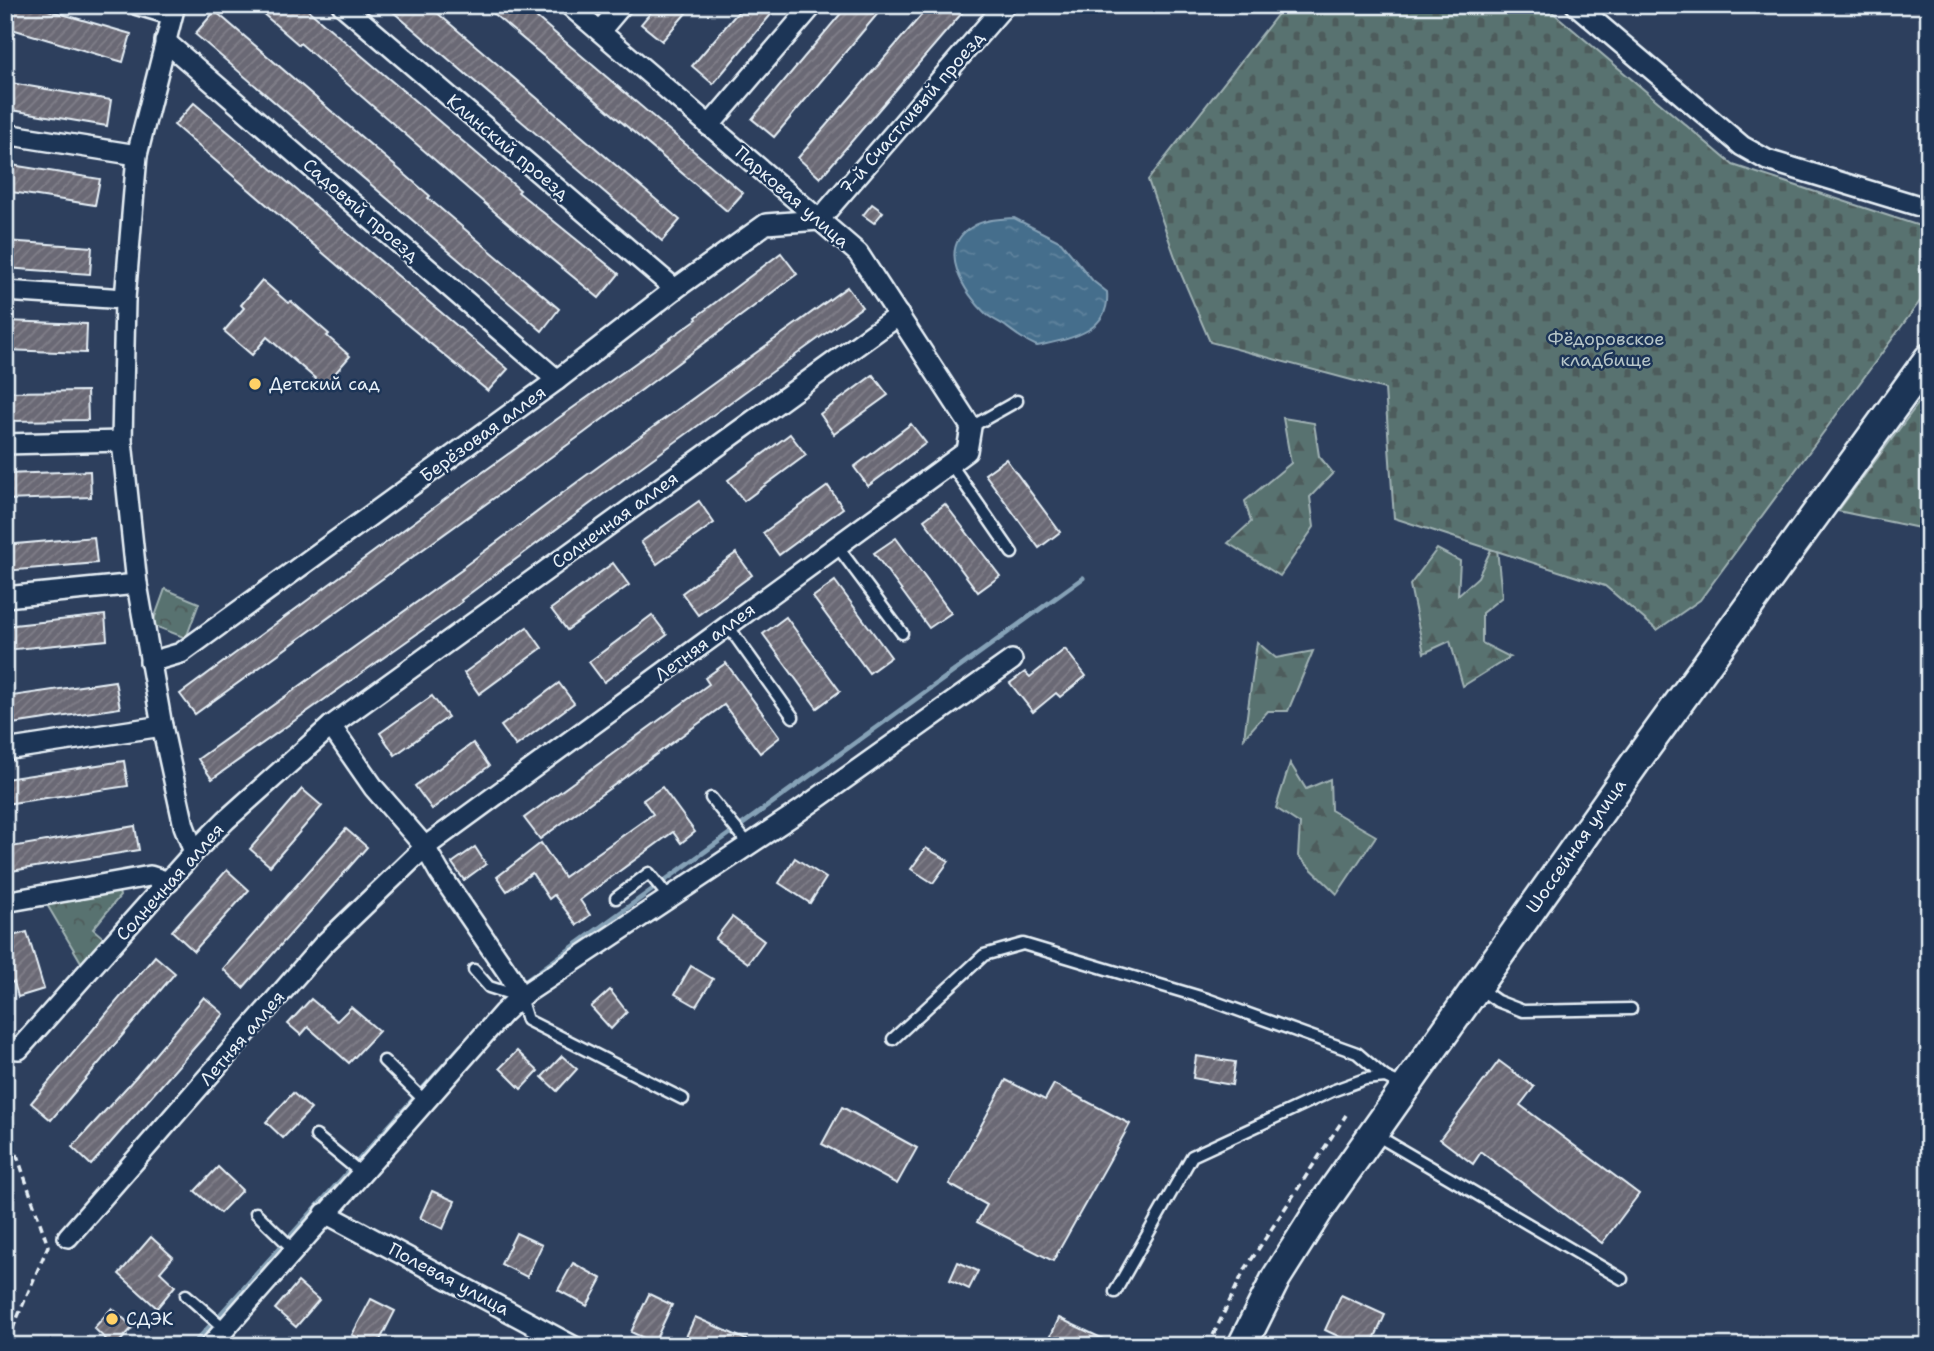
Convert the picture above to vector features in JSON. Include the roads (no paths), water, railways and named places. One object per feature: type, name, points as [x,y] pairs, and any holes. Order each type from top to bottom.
[{"type":"main road","name":"Шоссейная улица","points":[[1242,1346],[1276,1278],[1373,1133],[1395,1082],[1477,986],[1929,358]]},
{"type":"street","points":[[138,5],[174,10],[137,155],[125,299],[122,441],[137,584],[150,662],[184,826],[194,852]]},
{"type":"street","name":"Клинский проезд","points":[[342,5],[675,289]]},
{"type":"street","name":"Парковая улица","points":[[569,5],[858,254],[971,427]]},
{"type":"street","points":[[600,31],[622,5]]},
{"type":"street","points":[[709,126],[813,5]]},
{"type":"street","name":"7-й Счастливый проезд","points":[[819,220],[1005,5]]},
{"type":"street","points":[[1576,5],[1742,146],[1768,160],[1929,208]]},
{"type":"street","name":"Садовый проезд","points":[[165,41],[557,380]]},
{"type":"street","points":[[5,134],[137,155]]},
{"type":"street","name":"Берёзовая аллея","points":[[150,662],[181,653],[557,380],[675,289],[766,224],[819,220]]},
{"type":"street","points":[[5,291],[125,299]]},
{"type":"street","name":"Солнечная аллея","points":[[12,1049],[194,852],[331,726],[899,315]]},
{"type":"street","name":"Летняя аллея","points":[[68,1237],[323,945],[425,847],[967,451],[971,427]]},
{"type":"street","points":[[5,444],[122,441]]},
{"type":"street","points":[[5,597],[137,584]]},
{"type":"street","points":[[210,1346],[520,997],[749,845],[1012,660]]},
{"type":"street","points":[[5,750],[162,726]]},
{"type":"street","points":[[331,726],[374,788],[425,847],[446,883],[510,976],[520,997]]},
{"type":"street","points":[[5,902],[150,876],[169,882]]},
{"type":"street","name":"Полевая улица","points":[[326,1213],[573,1346]]},
{"type":"lane","points":[[971,427],[1017,401]]},
{"type":"lane","points":[[950,463],[1012,553]]},
{"type":"lane","points":[[837,546],[902,633]]},
{"type":"lane","points":[[728,626],[793,717]]},
{"type":"lane","points":[[711,798],[749,845]]},
{"type":"lane","points":[[616,898],[649,873],[669,898]]},
{"type":"lane","points":[[893,1039],[984,955],[1023,944],[1208,999],[1357,1053],[1395,1082]]},
{"type":"lane","points":[[474,970],[489,987],[520,997],[527,1020],[683,1099]]},
{"type":"lane","points":[[1477,986],[1497,1001],[1523,1011],[1631,1009]]},
{"type":"lane","points":[[384,1061],[425,1101]]},
{"type":"lane","points":[[1115,1292],[1192,1156],[1332,1091],[1365,1079],[1395,1082]]},
{"type":"lane","points":[[1373,1133],[1622,1279]]},
{"type":"lane","points":[[316,1136],[361,1173]]},
{"type":"lane","points":[[256,1213],[294,1250]]},
{"type":"lane","points":[[186,1295],[225,1329]]},
{"type":"water","points":[[1014,218],[1061,242],[1093,281],[1107,292],[1102,317],[1085,332],[1037,346],[988,316],[970,295],[957,271],[955,258],[961,236],[982,222]]},
{"type":"waterway","points":[[519,986],[1083,578]]},
{"type":"waterway","points":[[192,1346],[461,1046]]},
{"type":"place","name":"Детский сад","points":[[255,384]]},
{"type":"place","name":"СДЭК","points":[[112,1319]]},
{"type":"park label","name":"Фёдоровское кладбище","points":[[1606,349]]}]
